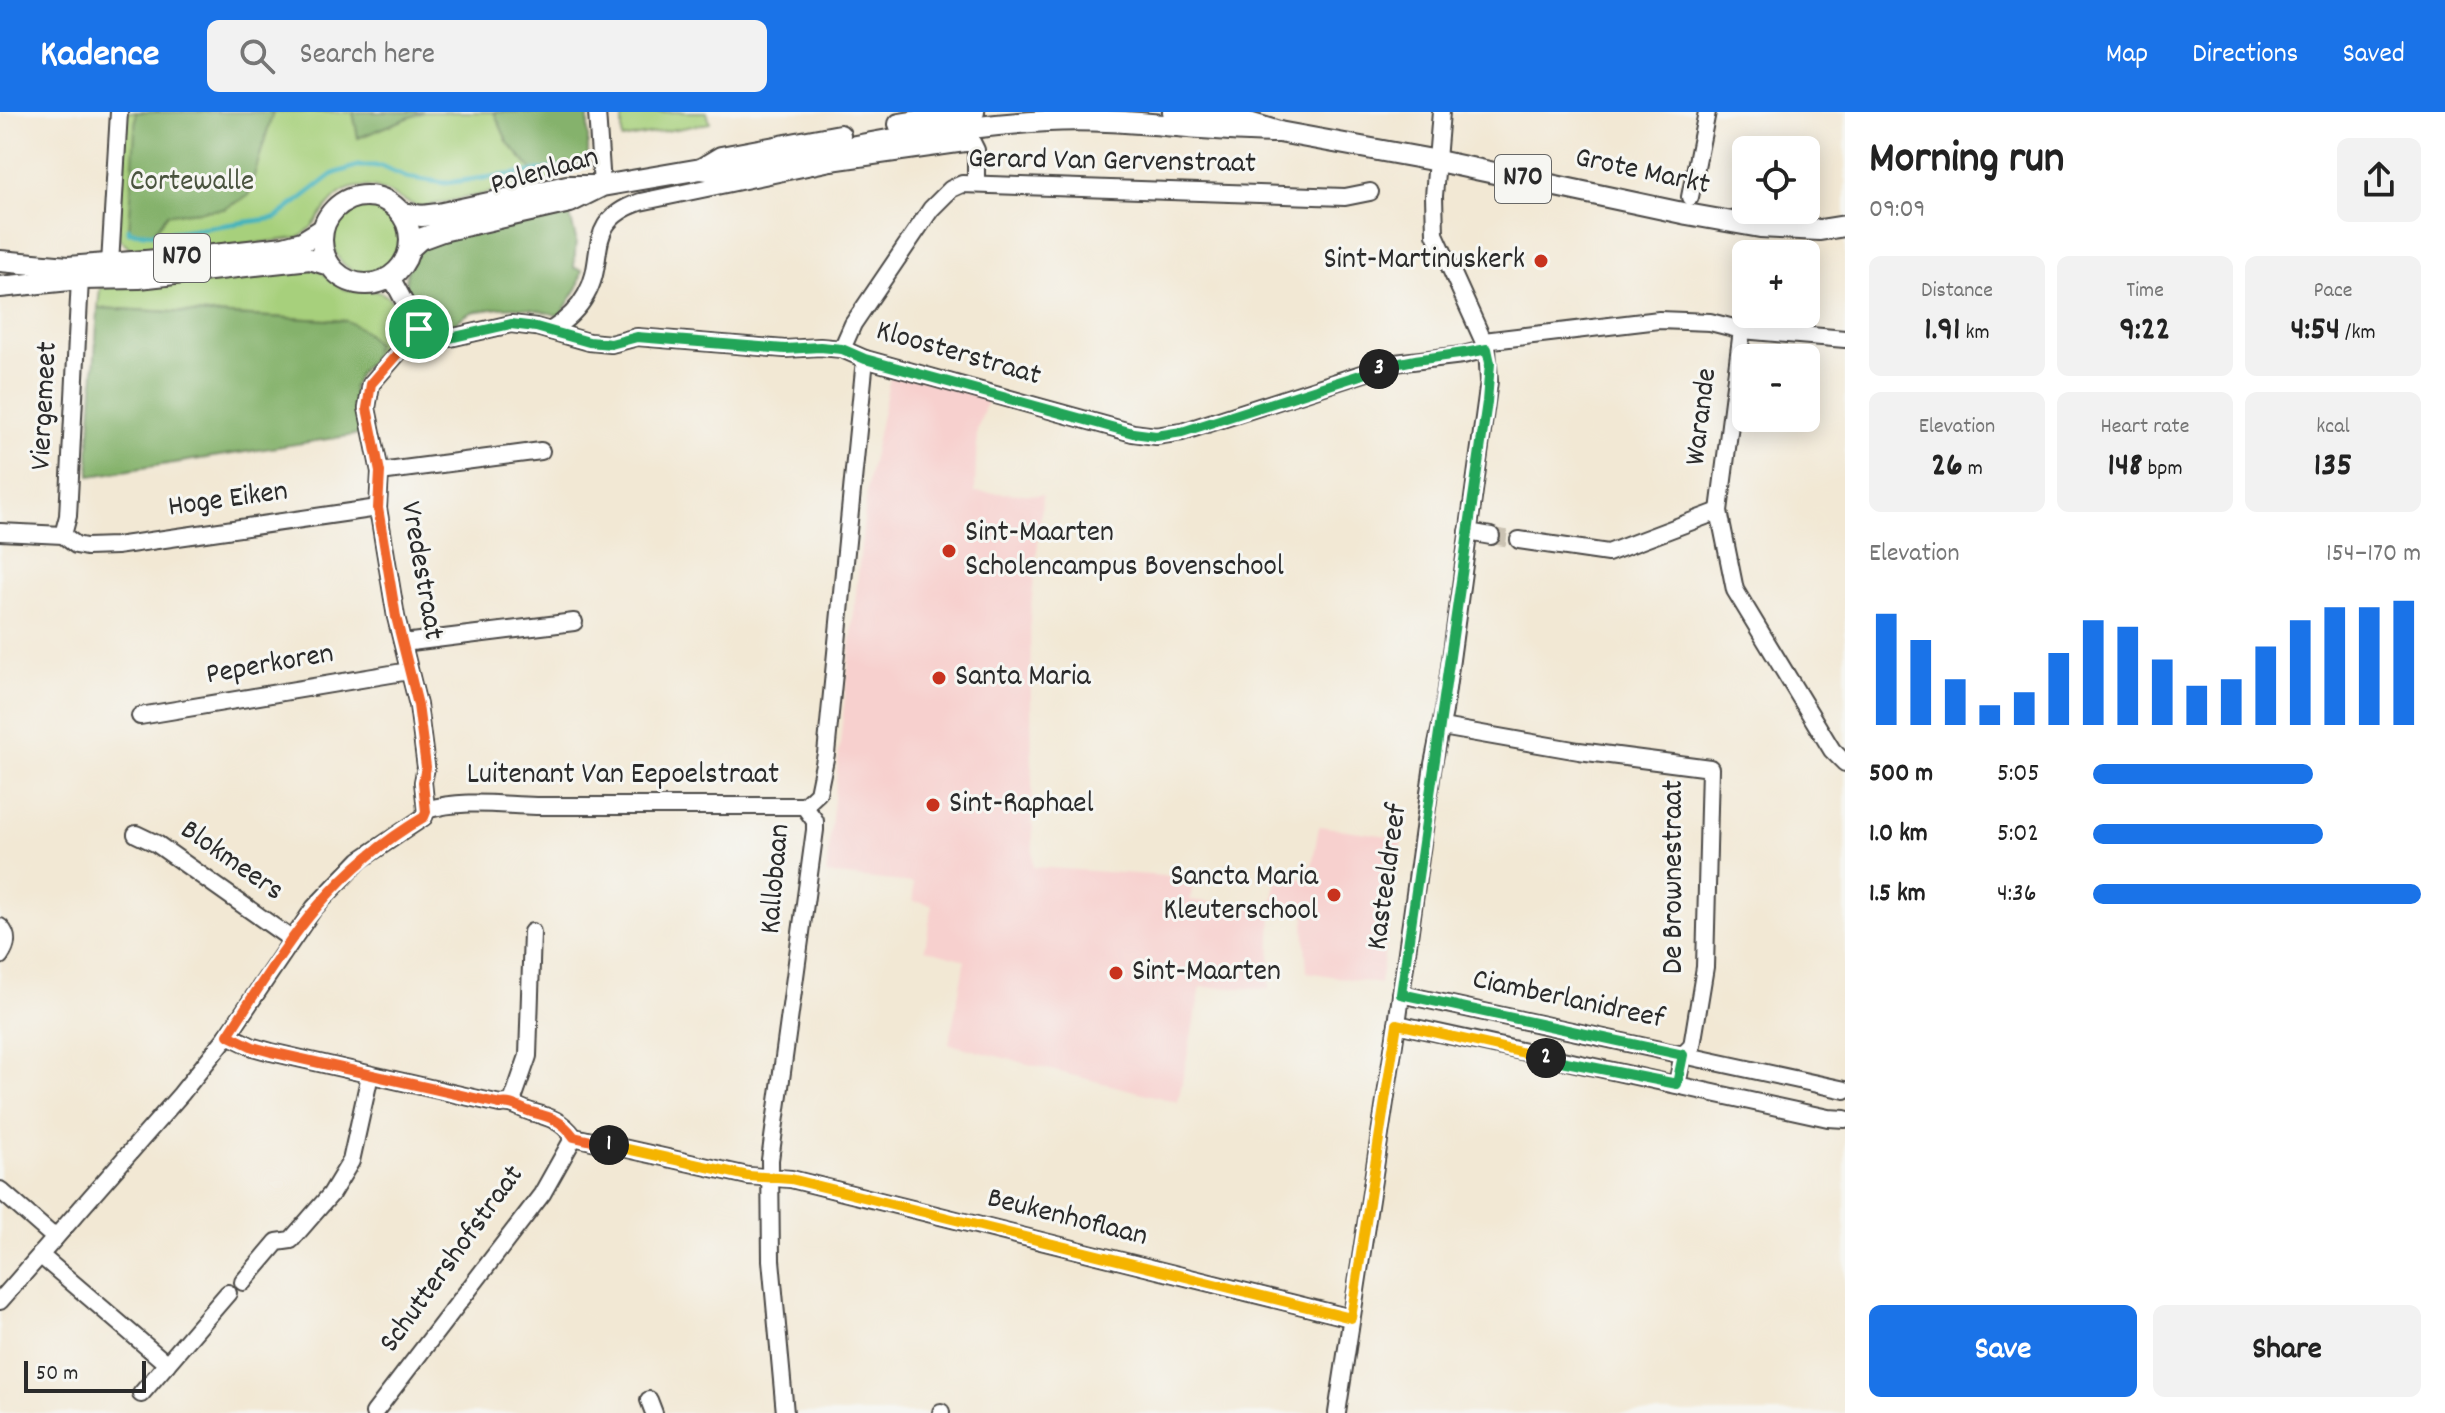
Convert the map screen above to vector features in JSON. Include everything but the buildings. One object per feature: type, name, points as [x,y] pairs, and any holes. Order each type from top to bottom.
[{"type":"main road","name":"Polenlaan","points":[[701,169],[721,157],[974,112]]},
{"type":"main road","name":"Polenlaan","points":[[1173,112],[1229,117],[1279,132],[1438,161]]},
{"type":"main road","name":"Polenlaan","points":[[401,213],[422,216],[438,214],[567,186],[602,186],[701,169],[724,172],[899,137],[1050,121],[1118,122],[1225,132],[1279,132]]},
{"type":"main road","name":"Grote Markt","points":[[1438,161],[1760,227],[1842,228]]},
{"type":"main road","name":"Polenlaan","points":[[410,248],[430,234],[570,202],[602,186]]},
{"type":"main road","name":"N70","points":[[0,261],[68,267],[284,247],[302,242],[323,229],[335,208],[357,196],[382,198],[401,213]]},
{"type":"main road","points":[[391,277],[400,269],[410,248],[409,230],[401,213]]},
{"type":"main road","points":[[323,229],[322,248],[329,265]]},
{"type":"main road","name":"N70","points":[[0,287],[80,279],[139,278],[310,259],[329,265],[347,280],[358,283],[380,282],[391,277]]},
{"type":"street","points":[[110,264],[119,112]]},
{"type":"street","points":[[597,112],[602,186]]},
{"type":"street","points":[[1441,112],[1434,196],[1435,234],[1485,345],[1659,320],[1710,322],[1742,330],[1845,339]]},
{"type":"street","points":[[1690,197],[1707,112]]},
{"type":"street","name":"Polenlaan","points":[[550,331],[576,310],[587,294],[605,226],[625,207],[831,162],[972,142],[976,150],[976,184]]},
{"type":"street","name":"Gerard Van Gervenstraat","points":[[842,349],[853,324],[931,209],[951,189],[962,184],[1345,197],[1370,192]]},
{"type":"street","points":[[391,277],[419,329]]},
{"type":"street","name":"Viergemeet","points":[[63,535],[68,516],[80,279]]},
{"type":"street","name":"Kloosterstraat","points":[[419,329],[450,338],[511,324],[578,340],[611,344],[637,337],[785,349],[842,349],[865,359],[1133,433],[1156,436],[1182,432],[1395,363],[1463,355],[1485,345]]},
{"type":"street","name":"Vredestraat","points":[[419,329],[371,384],[367,398],[380,472],[378,508],[396,617],[418,705],[426,767],[423,782],[426,810]]},
{"type":"street","name":"Warande","points":[[1742,330],[1719,511],[1735,590],[1832,750],[1845,763]]},
{"type":"street","name":"Kasteeldreef","points":[[1337,1413],[1397,1024],[1433,764],[1442,727],[1487,402],[1490,363],[1485,345]]},
{"type":"street","name":"Kallobaan","points":[[785,1413],[771,1260],[770,1178],[815,830],[815,821],[804,806],[818,793],[826,754],[865,359]]},
{"type":"street","points":[[380,472],[541,451]]},
{"type":"street","name":"Hoge Eiken","points":[[63,535],[76,545],[116,546],[378,508]]},
{"type":"street","name":"Warande","points":[[1519,540],[1608,553],[1719,511]]},
{"type":"street","points":[[0,532],[63,535]]},
{"type":"street","points":[[1468,532],[1491,536]]},
{"type":"street","points":[[403,643],[574,622]]},
{"type":"street","name":"Peperkoren","points":[[140,716],[409,671]]},
{"type":"street","name":"De Brownestraat","points":[[1442,727],[1579,751],[1710,768],[1705,967],[1692,1046],[1683,1055]]},
{"type":"street","name":"Luitenant Van Eepoelstraat","points":[[0,1301],[181,1094],[228,1035],[291,939],[337,882],[360,860],[424,817],[426,810],[448,803],[493,802],[511,806],[804,806]]},
{"type":"street","name":"Blokmeers","points":[[136,834],[157,844],[291,939]]},
{"type":"street","points":[[0,927],[6,936],[6,945],[0,956]]},
{"type":"street","points":[[512,1102],[528,1056],[532,932]]},
{"type":"street","name":"Ciamberlanidreef","points":[[1401,994],[1845,1090]]},
{"type":"street","name":"Ciamberlanidreef","points":[[1435,1032],[1432,1018],[1440,1002]]},
{"type":"street","name":"Ciamberlanidreef","points":[[1397,1024],[1828,1118],[1845,1119]]},
{"type":"street","points":[[228,1035],[253,1047],[370,1075],[500,1104],[512,1102],[527,1111],[554,1118],[565,1125],[574,1137]]},
{"type":"street","name":"Ciamberlanidreef","points":[[1677,1084],[1683,1055]]},
{"type":"street","points":[[243,1282],[277,1242],[291,1240],[331,1194],[351,1161],[370,1075]]},
{"type":"street","name":"Beukenhoflaan","points":[[574,1137],[748,1176],[791,1179],[1351,1318]]},
{"type":"street","name":"Schuttershofstraat","points":[[374,1413],[542,1194],[574,1137]]},
{"type":"street","points":[[0,1190],[55,1238]]},
{"type":"street","points":[[40,1255],[167,1364]]},
{"type":"street","points":[[141,1394],[228,1293]]},
{"type":"shaded area","points":[[891,373],[989,395],[977,430],[975,492],[1043,495],[1030,616],[1033,867],[1194,878],[1190,900],[1272,909],[1269,989],[1201,987],[1178,1102],[949,1044],[965,960],[925,949],[932,905],[913,901],[913,883],[826,874],[868,481]]},
{"type":"shaded area","name":"Sancta Maria Kleuterschool","points":[[1319,826],[1402,838],[1380,984],[1307,972],[1306,911],[1272,907],[1276,881],[1291,883],[1292,877],[1304,879],[1307,866],[1312,866]]},
{"type":"green space","name":"Cortewalle","points":[[123,112],[588,112],[588,162],[559,168],[560,178],[422,207],[377,188],[356,187],[336,197],[298,238],[139,257],[117,237]]},
{"type":"green space","points":[[136,112],[273,112],[248,196],[224,209],[168,214],[152,234],[129,232]]},
{"type":"green space","points":[[353,112],[423,112],[358,138]]},
{"type":"green space","points":[[494,112],[588,112],[588,162],[534,172],[508,143]]},
{"type":"green space","points":[[622,112],[707,112],[710,123],[622,139]]},
{"type":"green space","points":[[360,207],[372,207],[384,212],[394,222],[399,240],[397,253],[384,268],[372,273],[360,273],[348,268],[338,258],[333,246],[333,234],[338,222],[348,212]]},
{"type":"green space","points":[[568,208],[576,239],[574,268],[582,270],[578,287],[560,316],[532,309],[506,308],[472,312],[446,324],[423,311],[408,291],[406,275],[423,242]]},
{"type":"green space","points":[[306,265],[344,289],[375,291],[392,301],[398,312],[400,331],[371,361],[376,344],[347,321],[98,308],[100,288]]},
{"type":"green space","points":[[98,308],[347,321],[363,330],[376,344],[371,361],[359,373],[353,388],[361,434],[90,476]]},
{"type":"waterway","points":[[129,229],[129,232],[159,234],[276,218],[333,174],[357,166],[381,166],[406,177],[445,183],[568,167]]},
{"type":"tunnel","points":[[1491,536],[1519,540]]},
{"type":"place","name":"Sint-Martinuskerk","points":[[1541,261]]},
{"type":"place","name":"Sint-Maarten Scholencampus Bovenschool","points":[[949,551]]},
{"type":"place","name":"Santa Maria","points":[[939,678]]},
{"type":"place","name":"Sint-Raphael","points":[[933,805]]},
{"type":"place","name":"Sancta Maria Kleuterschool","points":[[1334,895]]},
{"type":"place","name":"Sint-Maarten","points":[[1116,973]]},
{"type":"route","points":[[511,324],[611,344],[637,337],[785,349],[842,349],[865,359],[1133,433],[1156,436],[1182,432],[1395,363],[1487,349],[1490,363],[1487,402],[1401,994],[1683,1055],[1677,1084],[1397,1024],[1351,1318],[791,1179],[748,1176],[574,1137],[565,1125],[554,1118],[527,1111],[512,1102],[500,1104],[271,1052],[228,1035],[291,939],[337,882],[360,860],[424,817],[426,812],[423,782],[426,767],[418,705],[396,617],[378,508],[380,472],[367,408],[371,384],[419,329],[450,338],[511,324]]}]
